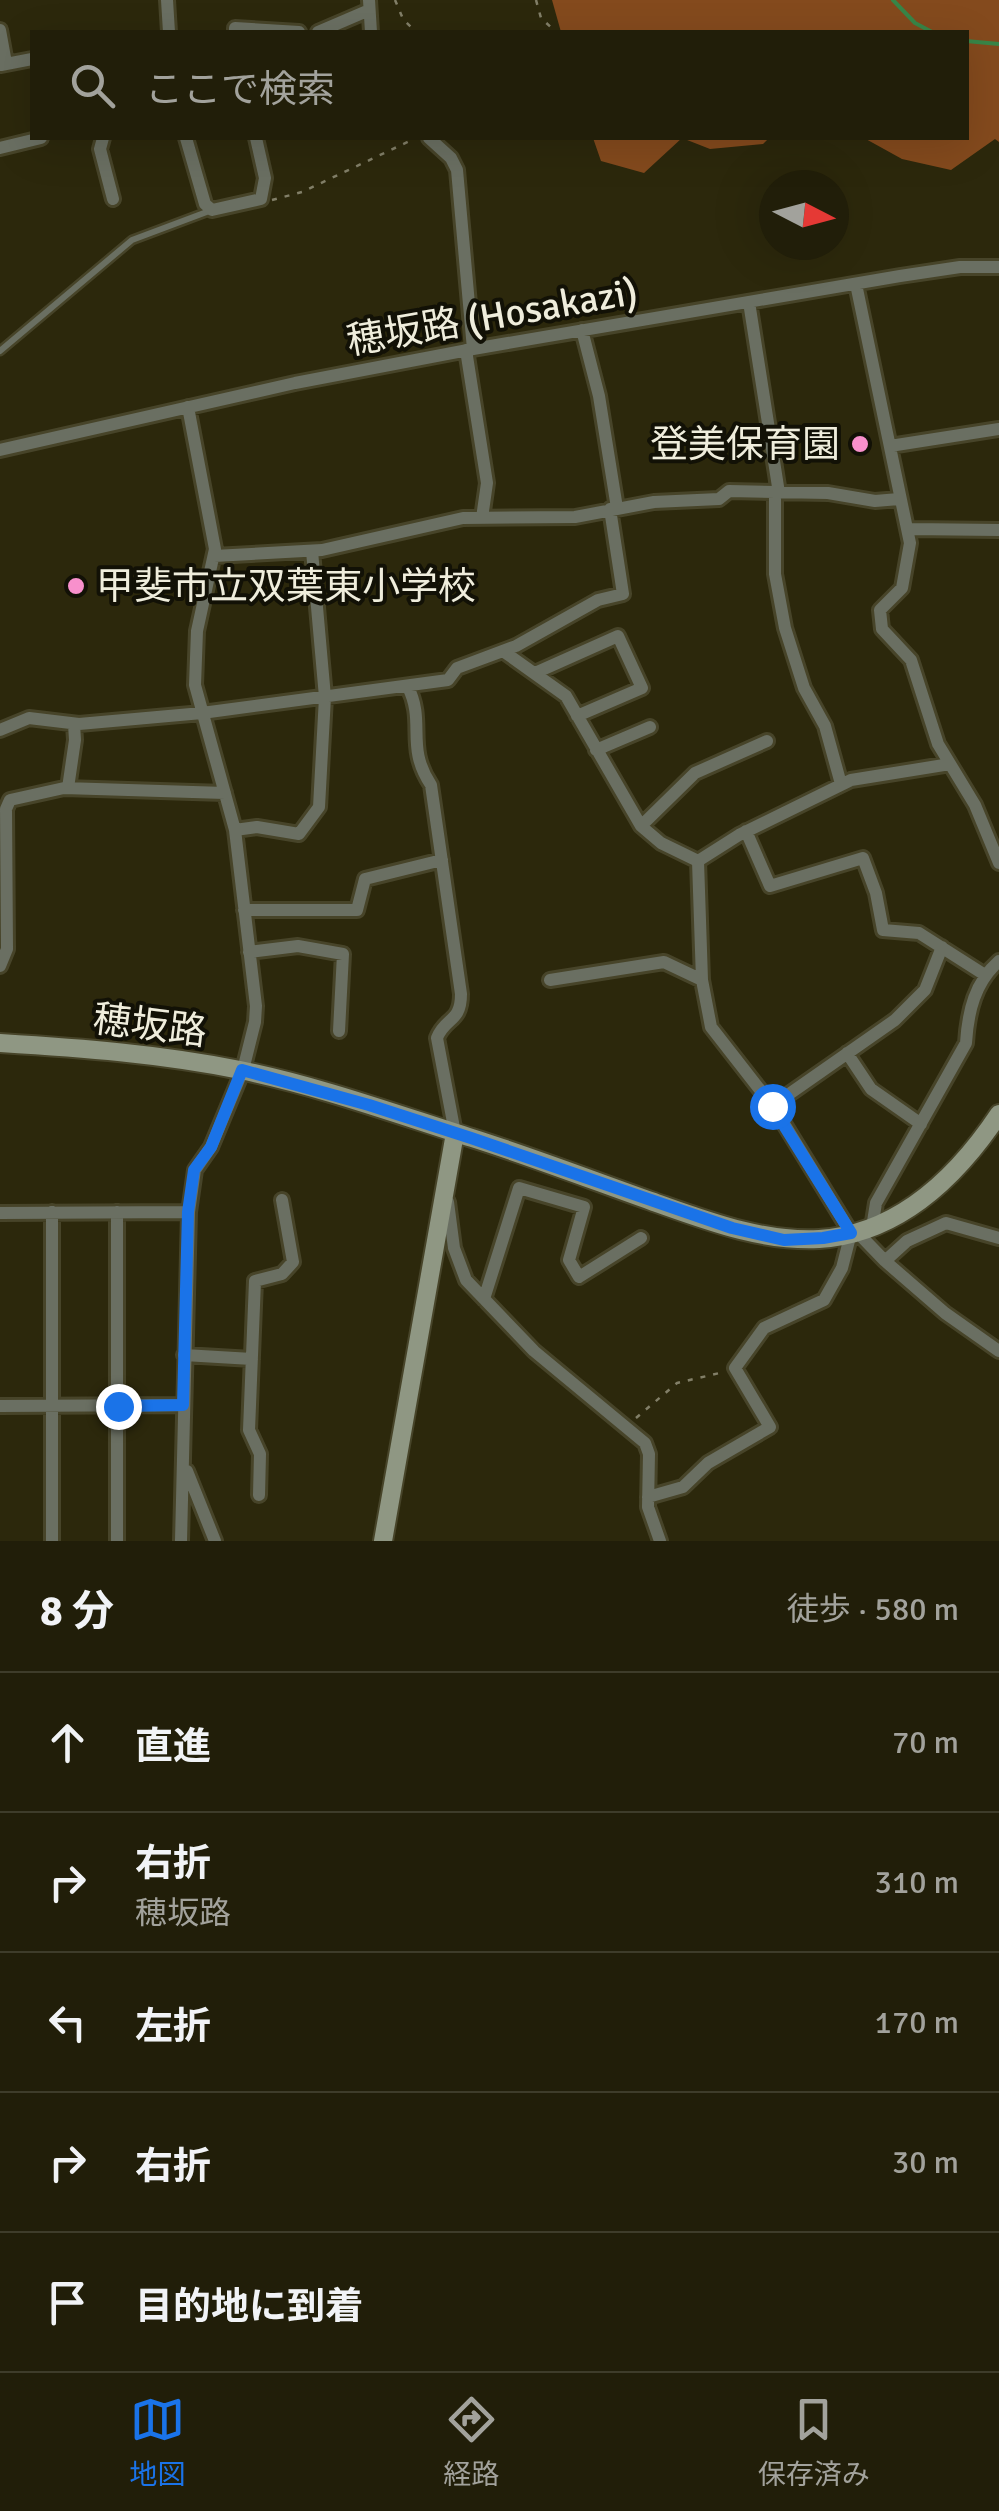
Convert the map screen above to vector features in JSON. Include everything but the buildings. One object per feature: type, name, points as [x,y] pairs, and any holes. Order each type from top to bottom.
[{"type":"main road","name":"穂坂路","points":[[0,1042],[104,1050],[242,1070],[455,1133],[732,1228],[784,1240],[860,1231],[917,1204],[950,1174],[999,1114]]},
{"type":"main road","points":[[383,1541],[455,1133]]},
{"type":"street","points":[[167,0],[169,30]]},
{"type":"street","points":[[322,30],[368,6]]},
{"type":"street","points":[[0,30],[3,64],[30,58]]},
{"type":"street","points":[[236,30],[266,30]]},
{"type":"street","points":[[0,148],[33,140]]},
{"type":"street","points":[[102,140],[100,149],[113,199]]},
{"type":"street","points":[[187,140],[205,204],[212,210],[261,198],[265,178],[256,140]]},
{"type":"street","points":[[432,140],[452,158],[457,170],[470,350],[487,483],[482,518]]},
{"type":"street","name":"穂坂路 (Hosakazi)","points":[[0,450],[470,350],[960,267],[999,266]]},
{"type":"street","points":[[856,284],[908,529],[907,574],[902,588],[880,610],[882,629],[911,660],[938,744],[975,805],[999,863]]},
{"type":"street","points":[[749,302],[777,493],[775,574],[784,628],[804,688],[825,726],[841,784]]},
{"type":"street","points":[[0,730],[29,718],[74,724],[202,713],[448,680],[457,668],[503,651],[598,600],[623,594],[598,396],[582,330]]},
{"type":"street","points":[[181,1541],[188,1212],[194,1170],[211,1147],[242,1070],[256,1022],[235,830],[196,685],[197,630],[214,556],[188,407]]},
{"type":"street","points":[[890,446],[999,429]]},
{"type":"street","points":[[214,556],[312,551],[441,522],[574,518],[654,502],[719,499],[729,490],[850,494],[875,501],[900,499]]},
{"type":"street","points":[[908,529],[999,530]]},
{"type":"street","points":[[235,830],[257,827],[299,834],[319,807],[325,697],[312,551]]},
{"type":"street","points":[[535,673],[618,636],[642,688],[577,716]]},
{"type":"street","points":[[503,651],[566,696],[641,826],[660,843],[698,861]]},
{"type":"street","points":[[408,687],[415,701],[418,766],[431,785],[461,1008],[436,1038],[455,1133]]},
{"type":"street","points":[[68,788],[74,724]]},
{"type":"street","points":[[596,750],[650,727]]},
{"type":"street","points":[[641,826],[695,774],[767,741]]},
{"type":"street","points":[[698,861],[746,831],[841,784],[869,775],[950,764]]},
{"type":"street","points":[[0,966],[7,949],[6,809],[10,800],[68,788],[224,793]]},
{"type":"street","points":[[746,831],[770,886],[863,858],[876,893],[883,930],[918,933],[985,974]]},
{"type":"street","points":[[244,910],[357,910],[365,879],[442,860]]},
{"type":"street","points":[[698,861],[702,980],[711,1027],[884,1261],[945,1313],[999,1351]]},
{"type":"street","points":[[249,952],[298,946],[343,954],[340,1031]]},
{"type":"street","points":[[772,1106],[895,1020],[925,990],[942,947]]},
{"type":"street","points":[[648,1498],[683,1487],[708,1463],[770,1426],[735,1368],[764,1328],[824,1300],[966,1042],[967,1019],[985,974],[999,960]]},
{"type":"street","points":[[550,980],[664,962],[702,980]]},
{"type":"street","points":[[847,1054],[872,1089],[921,1124]]},
{"type":"street","points":[[448,1174],[448,1218],[466,1280],[534,1351],[645,1444],[649,1454],[648,1507],[660,1541]]},
{"type":"street","points":[[484,1299],[518,1188],[584,1207],[569,1260],[579,1277],[641,1238]]},
{"type":"street","points":[[260,1495],[260,1454],[248,1430],[255,1281],[282,1274],[293,1262],[282,1200]]},
{"type":"street","points":[[52,1212],[52,1541]]},
{"type":"street","points":[[117,1541],[118,1212]]},
{"type":"street","points":[[0,1213],[188,1212]]},
{"type":"street","points":[[884,1261],[906,1241],[946,1224],[999,1238]]},
{"type":"street","points":[[184,1356],[252,1359]]},
{"type":"street","points":[[0,1406],[183,1405]]},
{"type":"street","points":[[182,1450],[191,1486],[215,1541]]},
{"type":"lane","points":[[0,351],[132,240],[212,210]]},
{"type":"path","points":[[395,0],[403,19],[414,30]]},
{"type":"path","points":[[536,0],[541,18],[554,30]]},
{"type":"path","points":[[261,198],[271,201],[302,192],[413,140]]},
{"type":"path","points":[[625,1427],[677,1383],[735,1368]]},
{"type":"shaded area","points":[[552,0],[999,0],[999,142],[995,139],[951,170],[902,159],[868,140],[969,140],[969,30],[560,30]]},
{"type":"shaded area","points":[[594,140],[680,140],[644,173],[601,161]]},
{"type":"shaded area","points":[[687,140],[767,140],[763,144],[710,149]]},
{"type":"waterway","points":[[893,0],[915,23],[928,30]]},
{"type":"waterway","points":[[969,41],[999,44]]},
{"type":"place","name":"登美保育園","points":[[860,444]]},
{"type":"place","name":"甲斐市立双葉東小学校","points":[[76,586]]},
{"type":"route","points":[[118,1406],[183,1405],[188,1212],[194,1170],[211,1147],[242,1070],[369,1105],[732,1228],[784,1240],[851,1233],[772,1106]]}]
